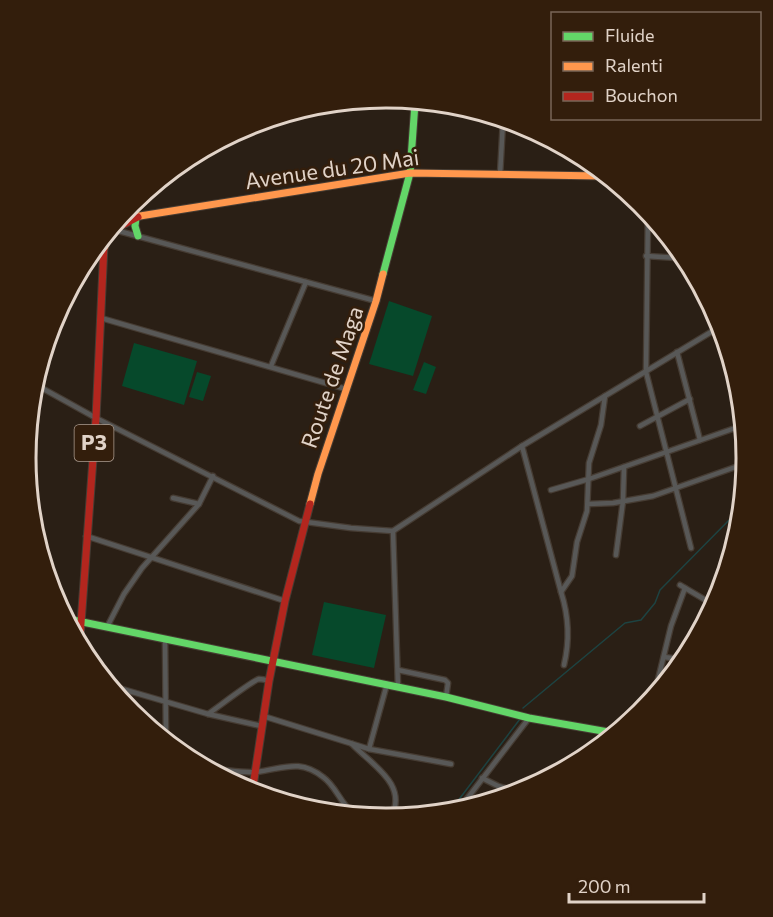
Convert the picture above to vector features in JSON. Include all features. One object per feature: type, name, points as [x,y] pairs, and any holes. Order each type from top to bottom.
[{"type":"main road","name":"Route de Maga","points":[[253,783],[261,726],[285,601],[304,523],[376,301],[410,173],[415,109]]},
{"type":"main road","name":"Avenue du 20 Mai","points":[[138,217],[410,173],[594,176]]},
{"type":"main road","points":[[133,217],[138,217]]},
{"type":"main road","points":[[128,222],[138,217]]},
{"type":"main road","points":[[138,217],[135,226],[138,236]]},
{"type":"main road","name":"P3","points":[[80,629],[96,418],[104,251]]},
{"type":"main road","points":[[76,621],[273,660],[446,697],[529,718],[606,732]]},
{"type":"street","points":[[500,175],[503,128]]},
{"type":"street","points":[[647,224],[646,372],[691,548]]},
{"type":"street","points":[[121,230],[376,301]]},
{"type":"street","points":[[646,256],[674,258]]},
{"type":"street","points":[[271,366],[306,282]]},
{"type":"street","points":[[100,318],[346,389]]},
{"type":"street","points":[[43,389],[96,418],[304,523],[393,531],[522,446],[713,332]]},
{"type":"street","points":[[677,352],[700,440]]},
{"type":"street","points":[[561,592],[572,576],[575,549],[586,518],[589,459],[601,425],[605,396]]},
{"type":"street","points":[[640,426],[690,399]]},
{"type":"street","points":[[551,490],[735,428]]},
{"type":"street","points":[[522,446],[566,608],[568,635],[564,665]]},
{"type":"street","points":[[616,555],[623,501],[624,467]]},
{"type":"street","points":[[588,504],[652,496],[737,467]]},
{"type":"street","points":[[107,627],[125,591],[199,504],[213,476]]},
{"type":"street","points":[[173,498],[199,504]]},
{"type":"street","points":[[393,531],[398,687]]},
{"type":"street","points":[[86,536],[285,601]]},
{"type":"street","points":[[658,680],[682,586],[707,601]]},
{"type":"street","points":[[165,639],[166,731]]},
{"type":"street","points":[[664,657],[674,658]]},
{"type":"street","points":[[398,670],[445,680],[448,683],[446,697]]},
{"type":"street","points":[[208,714],[231,700],[253,682],[259,679],[269,681]]},
{"type":"street","points":[[369,749],[387,684]]},
{"type":"street","points":[[122,689],[208,714],[261,726]]},
{"type":"street","points":[[263,716],[369,749],[451,764]]},
{"type":"street","points":[[466,799],[529,718]]},
{"type":"street","points":[[351,743],[389,777],[396,804],[394,809]]},
{"type":"street","points":[[225,770],[255,772],[295,765],[307,768],[330,783],[346,806]]},
{"type":"street","points":[[482,777],[505,788]]},
{"type":"green space","points":[[389,301],[432,316],[413,376],[369,364]]},
{"type":"green space","points":[[134,343],[197,361],[184,405],[122,386]]},
{"type":"green space","points":[[424,362],[436,367],[426,394],[413,390]]},
{"type":"green space","points":[[197,372],[211,376],[203,401],[189,397]]},
{"type":"green space","points":[[324,602],[386,615],[374,668],[312,655]]},
{"type":"waterway","points":[[523,708],[625,623],[641,620],[655,603],[660,590],[732,517]]},
{"type":"waterway","points":[[457,801],[520,719]]},
{"type":"traffic: fast","points":[[383,274],[410,173],[415,109]]},
{"type":"traffic: fast","points":[[136,218],[135,226],[138,236]]},
{"type":"traffic: fast","points":[[76,621],[446,697],[529,718],[606,732]]},
{"type":"traffic: slow","points":[[134,216],[410,173],[594,176]]},
{"type":"traffic: slow","points":[[310,504],[383,274]]},
{"type":"traffic: jam","points":[[128,222],[138,217]]},
{"type":"traffic: jam","points":[[81,630],[96,418],[104,251]]},
{"type":"traffic: jam","points":[[254,783],[269,681],[285,601],[310,504]]}]
